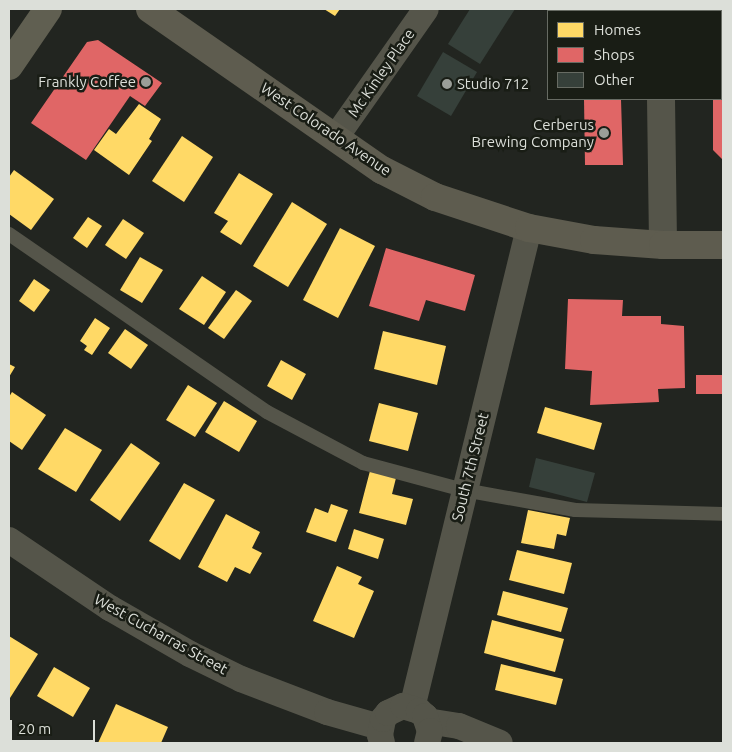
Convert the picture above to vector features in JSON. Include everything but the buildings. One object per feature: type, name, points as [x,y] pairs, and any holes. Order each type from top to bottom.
[{"type":"main road","points":[[9,66],[48,9]]},
{"type":"main road","name":"West Colorado Avenue","points":[[150,9],[382,170],[435,197],[529,228],[594,240],[663,245],[723,245]]},
{"type":"street","name":"Mc Kinley Place","points":[[336,137],[426,9]]},
{"type":"street","points":[[661,100],[663,245]]},
{"type":"street","name":"South 7th Street","points":[[422,724],[464,490],[529,228]]},
{"type":"street","name":"West Cucharras Street","points":[[9,540],[110,608],[190,654],[241,679],[381,735],[388,713],[404,706],[422,724],[459,726],[500,743]]},
{"type":"lane","points":[[9,234],[267,412],[362,463],[464,490],[575,510],[723,514]]},
{"type":"place","name":"Frankly Coffee","points":[[146,82]]},
{"type":"place","name":"Studio 712","points":[[447,84]]},
{"type":"place","name":"Cerberus Brewing Company","points":[[604,133]]}]
